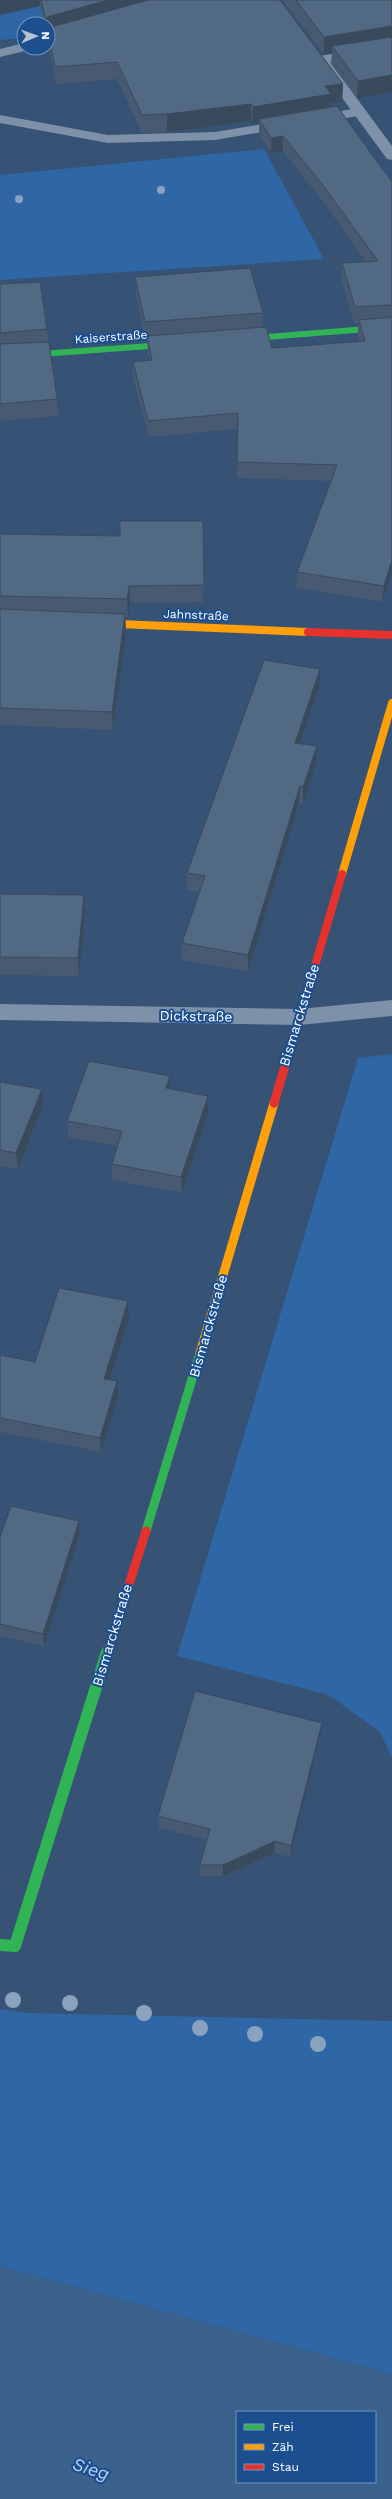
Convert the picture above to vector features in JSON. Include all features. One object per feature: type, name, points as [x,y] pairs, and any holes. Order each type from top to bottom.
[{"type":"street","points":[[0,53],[16,48]]},
{"type":"street","points":[[311,48],[392,156]]},
{"type":"street","points":[[320,60],[392,48]]},
{"type":"street","points":[[0,119],[108,139],[215,136],[359,112]]},
{"type":"street","points":[[227,340],[392,327]]},
{"type":"street","name":"Kaiserstraße","points":[[0,357],[188,343]]},
{"type":"street","name":"Jahnstraße","points":[[86,623],[392,635]]},
{"type":"street","name":"Bismarckstraße","points":[[0,1945],[15,1946],[174,1441],[392,703]]},
{"type":"street","name":"Dickstraße","points":[[0,1012],[298,1017],[392,1008]]},
{"type":"shaded area","points":[[0,0],[45,2],[47,16],[16,16],[16,39],[0,40]]},
{"type":"shaded area","points":[[264,149],[324,259],[0,280],[0,175]]},
{"type":"shaded area","points":[[392,1054],[392,1758],[380,1732],[329,1695],[177,1656],[358,1058]]},
{"type":"shaded area","points":[[0,2009],[28,2013],[392,2021],[392,2374],[0,2266]]},
{"type":"water","name":"Sieg","points":[[0,2266],[392,2374],[392,2499],[0,2499]]},
{"type":"building","points":[[41,0],[108,0],[51,16],[45,16]]},
{"type":"building","points":[[148,0],[280,0],[343,84],[325,86],[331,94],[253,107],[251,104],[167,114],[142,115],[117,62],[55,67],[53,56],[56,56],[56,26]]},
{"type":"building","points":[[296,0],[392,0],[392,26],[324,37]]},
{"type":"building","points":[[392,37],[392,75],[358,81],[332,46]]},
{"type":"building","points":[[337,106],[392,182],[392,305],[355,307],[342,263],[378,261],[325,188],[283,136],[271,138],[259,119]]},
{"type":"building","points":[[250,268],[263,313],[145,322],[135,277]]},
{"type":"building","points":[[40,282],[47,329],[0,333],[0,284]]},
{"type":"building","points":[[392,317],[392,560],[384,586],[297,572],[337,465],[237,462],[238,413],[148,421],[133,362],[152,360],[147,336],[266,327],[272,348],[365,341],[359,320]]},
{"type":"building","points":[[49,342],[57,399],[0,404],[0,344]]},
{"type":"building","points":[[120,521],[203,521],[204,585],[129,586],[127,599],[0,596],[0,534],[120,536]]},
{"type":"building","points":[[0,609],[125,614],[112,712],[0,708]]},
{"type":"building","points":[[264,660],[320,669],[295,743],[317,746],[303,787],[300,786],[248,955],[182,943],[205,876],[187,873]]},
{"type":"building","points":[[0,894],[84,895],[78,958],[0,957]]},
{"type":"building","points":[[89,1061],[170,1076],[166,1088],[208,1096],[181,1177],[112,1164],[122,1131],[67,1121]]},
{"type":"building","points":[[0,1082],[42,1089],[16,1153],[0,1150]]},
{"type":"building","points":[[59,1288],[128,1301],[104,1379],[117,1381],[100,1438],[0,1418],[0,1355],[35,1362]]},
{"type":"building","points":[[11,1506],[79,1521],[43,1634],[0,1624],[0,1537]]},
{"type":"building","points":[[195,1691],[322,1723],[291,1846],[275,1841],[223,1865],[200,1865],[210,1829],[158,1816]]},
{"type":"traffic: fast","points":[[240,339],[392,327]]},
{"type":"traffic: fast","points":[[0,357],[177,344]]},
{"type":"traffic: fast","points":[[146,1531],[200,1353]]},
{"type":"traffic: fast","points":[[0,1945],[15,1946],[109,1647]]},
{"type":"traffic: slow","points":[[95,623],[308,632]]},
{"type":"traffic: slow","points":[[342,874],[392,703]]},
{"type":"traffic: slow","points":[[200,1353],[274,1103]]},
{"type":"traffic: jam","points":[[308,632],[392,635]]},
{"type":"traffic: jam","points":[[274,1103],[342,874]]},
{"type":"traffic: jam","points":[[109,1647],[146,1531]]}]
